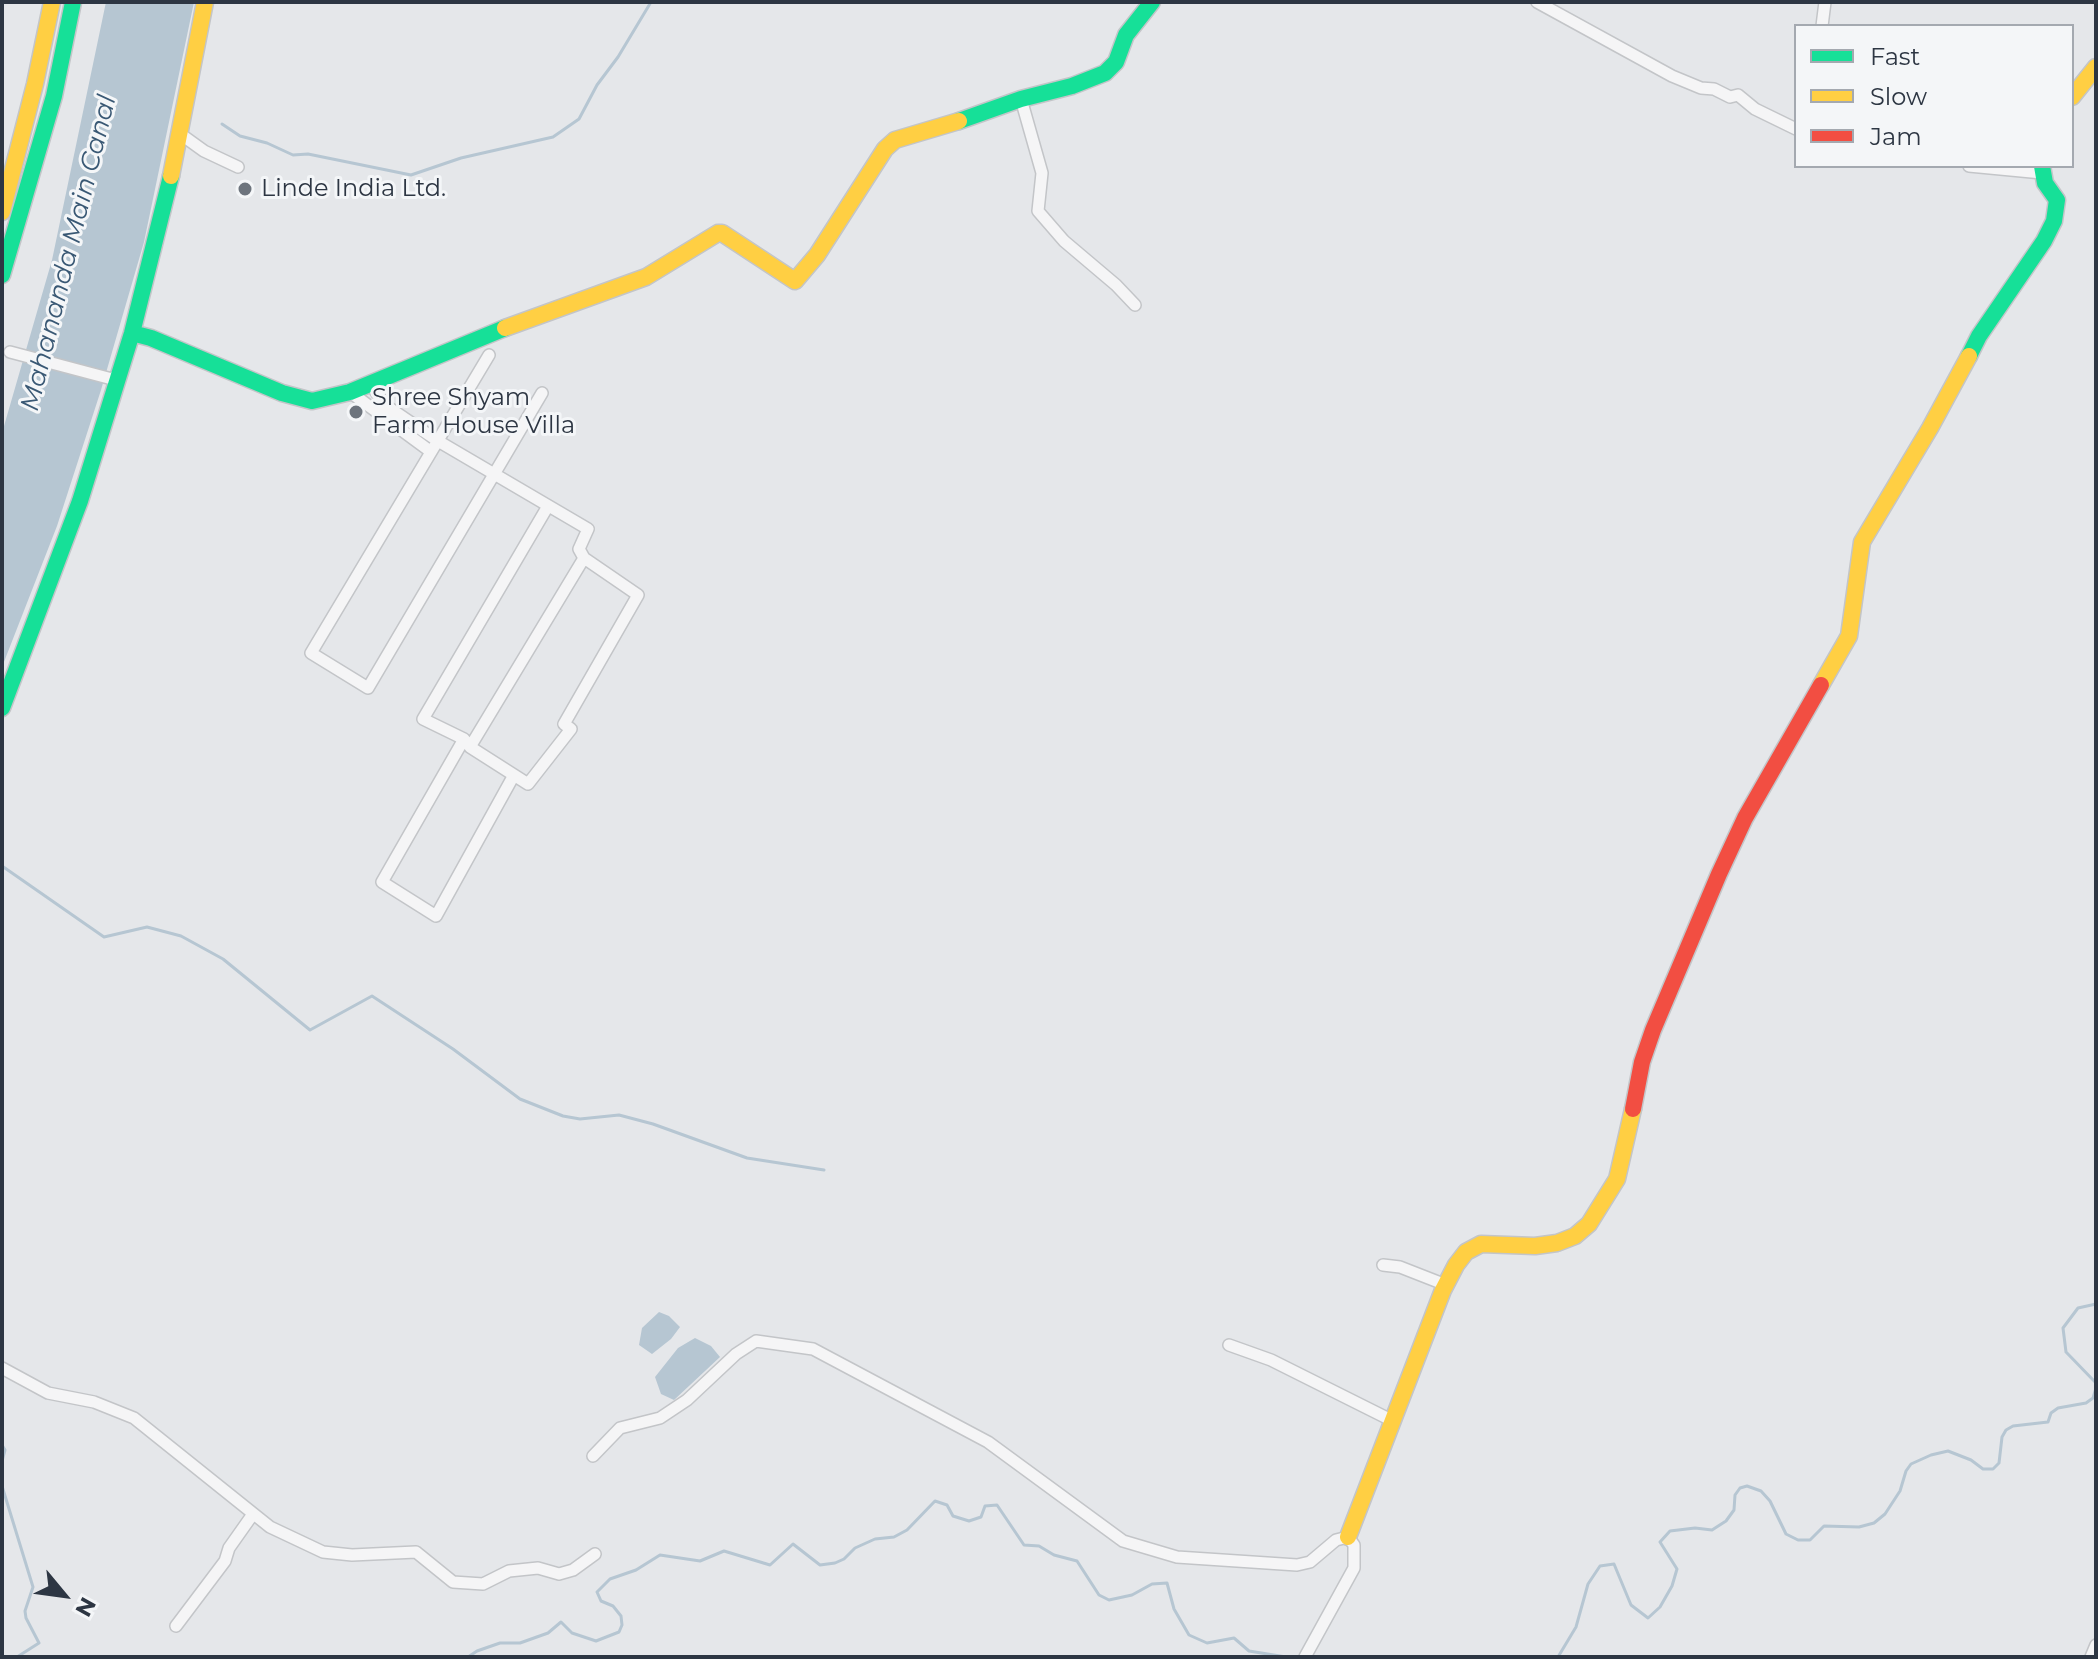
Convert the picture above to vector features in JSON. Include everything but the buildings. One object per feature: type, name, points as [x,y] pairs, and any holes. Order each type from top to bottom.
[{"type":"main road","points":[[4,205],[52,2]]},
{"type":"main road","points":[[2,275],[54,96],[73,2]]},
{"type":"main road","points":[[2,708],[80,501],[115,376],[132,333],[179,133],[205,2]]},
{"type":"main road","points":[[132,333],[299,398],[323,400],[350,392],[528,318],[646,277],[718,233],[795,281],[817,255],[863,180],[895,140],[1021,99],[1072,86],[1108,70],[1119,57],[1131,28],[1152,2]]},
{"type":"main road","points":[[2074,94],[2096,67]]},
{"type":"main road","points":[[1348,1537],[1456,1265],[1466,1252],[1481,1244],[1535,1246],[1557,1243],[1575,1236],[1589,1224],[1617,1179],[1642,1062],[1653,1030],[1739,832],[1849,636],[1862,542],[1930,428],[1979,336],[2037,252],[2054,221],[2057,200],[2042,170]]},
{"type":"street","points":[[1537,2],[1672,76],[1730,97],[1738,95],[1755,109],[1794,128]]},
{"type":"street","points":[[1822,24],[1825,2]]},
{"type":"street","points":[[1021,99],[1042,173],[1038,211],[1064,241],[1135,305]]},
{"type":"street","points":[[179,133],[204,151],[238,167]]},
{"type":"street","points":[[2006,168],[2042,170]]},
{"type":"street","points":[[15,353],[115,376]]},
{"type":"street","points":[[489,355],[311,653],[368,688],[542,393]]},
{"type":"street","points":[[370,383],[385,405],[434,446]]},
{"type":"street","points":[[350,392],[434,446],[493,474],[588,529],[579,549],[584,558],[638,595],[564,724],[571,729],[528,784],[467,743],[423,719],[548,506]]},
{"type":"street","points":[[514,775],[436,916],[382,882],[584,558]]},
{"type":"street","points":[[1383,1265],[1400,1267],[1446,1285]]},
{"type":"street","points":[[593,1456],[620,1428],[660,1418],[687,1400],[736,1354],[756,1341],[813,1349],[988,1442],[1123,1541],[1177,1557],[1297,1565],[1310,1562],[1336,1540],[1348,1537],[1354,1545],[1354,1568],[1305,1656]]},
{"type":"street","points":[[1229,1345],[1271,1360],[1393,1421]]},
{"type":"street","points":[[2,1368],[48,1393],[94,1402],[134,1418],[270,1527],[323,1552],[352,1555],[416,1552],[453,1582],[483,1584],[509,1571],[538,1568],[559,1574],[573,1570],[595,1554]]},
{"type":"street","points":[[176,1626],[225,1561],[229,1548],[253,1514]]},
{"type":"street","points":[[2091,1657],[2096,1645]]},
{"type":"water","name":"Mahananda Main Canal","points":[[106,2],[194,2],[144,242],[57,526],[2,667],[2,433],[52,260]]},
{"type":"water","points":[[659,1312],[669,1316],[680,1327],[652,1354],[639,1345],[642,1328]]},
{"type":"water","points":[[695,1338],[711,1346],[720,1357],[674,1400],[661,1394],[655,1377],[678,1348]]},
{"type":"waterway","points":[[222,124],[240,136],[267,143],[293,155],[308,154],[411,175],[461,158],[553,137],[579,119],[597,85],[651,2]]},
{"type":"waterway","points":[[2,866],[104,937],[147,927],[181,936],[223,959],[310,1030],[372,996],[453,1049],[520,1099],[563,1116],[580,1119],[619,1115],[747,1158],[824,1170]]},
{"type":"waterway","points":[[2096,1304],[2078,1308],[2063,1328],[2066,1352],[2096,1383]]},
{"type":"waterway","points":[[1558,1657],[1576,1627],[1588,1584],[1600,1566],[1614,1564],[1631,1605],[1648,1618],[1660,1607],[1677,1569],[1660,1542],[1670,1531],[1695,1528],[1712,1530],[1726,1521],[1734,1510],[1735,1495],[1740,1488],[1747,1486],[1761,1491],[1770,1501],[1786,1534],[1798,1540],[1810,1540],[1824,1526],[1859,1527],[1874,1523],[1885,1514],[1900,1491],[1911,1464],[1948,1451],[1971,1460],[1983,1469],[1993,1469],[1999,1463],[2002,1437],[2006,1430],[2013,1426],[2048,1422],[2051,1413],[2058,1408],[2086,1403],[2093,1398],[2096,1388]]},
{"type":"waterway","points":[[2,1445],[5,1450],[2,1461]]},
{"type":"waterway","points":[[2,1486],[33,1587],[25,1611],[39,1643],[17,1657]]},
{"type":"waterway","points":[[468,1657],[500,1643],[520,1643],[548,1633],[561,1622],[572,1633],[596,1641],[619,1632],[621,1616],[613,1606],[601,1601],[597,1592],[610,1579],[636,1570],[660,1555],[700,1561],[724,1551],[770,1565],[793,1544],[820,1565],[835,1563],[855,1548],[907,1530],[935,1501],[947,1505],[953,1516],[969,1521],[981,1517],[985,1506],[997,1505],[1024,1545],[1039,1546],[1054,1555],[1077,1561],[1099,1595],[1109,1600],[1132,1595],[1152,1584],[1167,1583],[1174,1609],[1189,1635],[1207,1643],[1234,1638],[1249,1651],[1286,1657]]},
{"type":"waterway","points":[[161,1657],[194,1657]]},
{"type":"traffic: fast","points":[[2,275],[54,96],[73,2]]},
{"type":"traffic: fast","points":[[959,121],[1105,73],[1116,62],[1126,35],[1152,2]]},
{"type":"traffic: fast","points":[[1969,356],[2054,221],[2057,200],[2045,183],[2042,168]]},
{"type":"traffic: fast","points":[[2,708],[80,501],[132,333],[171,176]]},
{"type":"traffic: fast","points":[[132,333],[151,338],[282,393],[312,401],[350,392],[505,328]]},
{"type":"traffic: slow","points":[[2,212],[35,84],[52,2]]},
{"type":"traffic: slow","points":[[171,176],[205,2]]},
{"type":"traffic: slow","points":[[2074,94],[2096,67]]},
{"type":"traffic: slow","points":[[505,328],[646,277],[718,233],[795,281],[817,255],[885,149],[895,140],[959,121]]},
{"type":"traffic: slow","points":[[1821,685],[1849,636],[1862,542],[1969,356]]},
{"type":"traffic: slow","points":[[1348,1537],[1443,1290],[1456,1265],[1466,1252],[1481,1244],[1535,1246],[1557,1243],[1575,1236],[1589,1224],[1617,1179],[1633,1109]]},
{"type":"traffic: jam","points":[[1633,1109],[1642,1062],[1653,1030],[1719,874],[1745,818],[1821,685]]},
{"type":"place","name":"Linde India Ltd.","points":[[245,189]]},
{"type":"place","name":"Shree Shyam Farm House Villa","points":[[356,412]]}]
